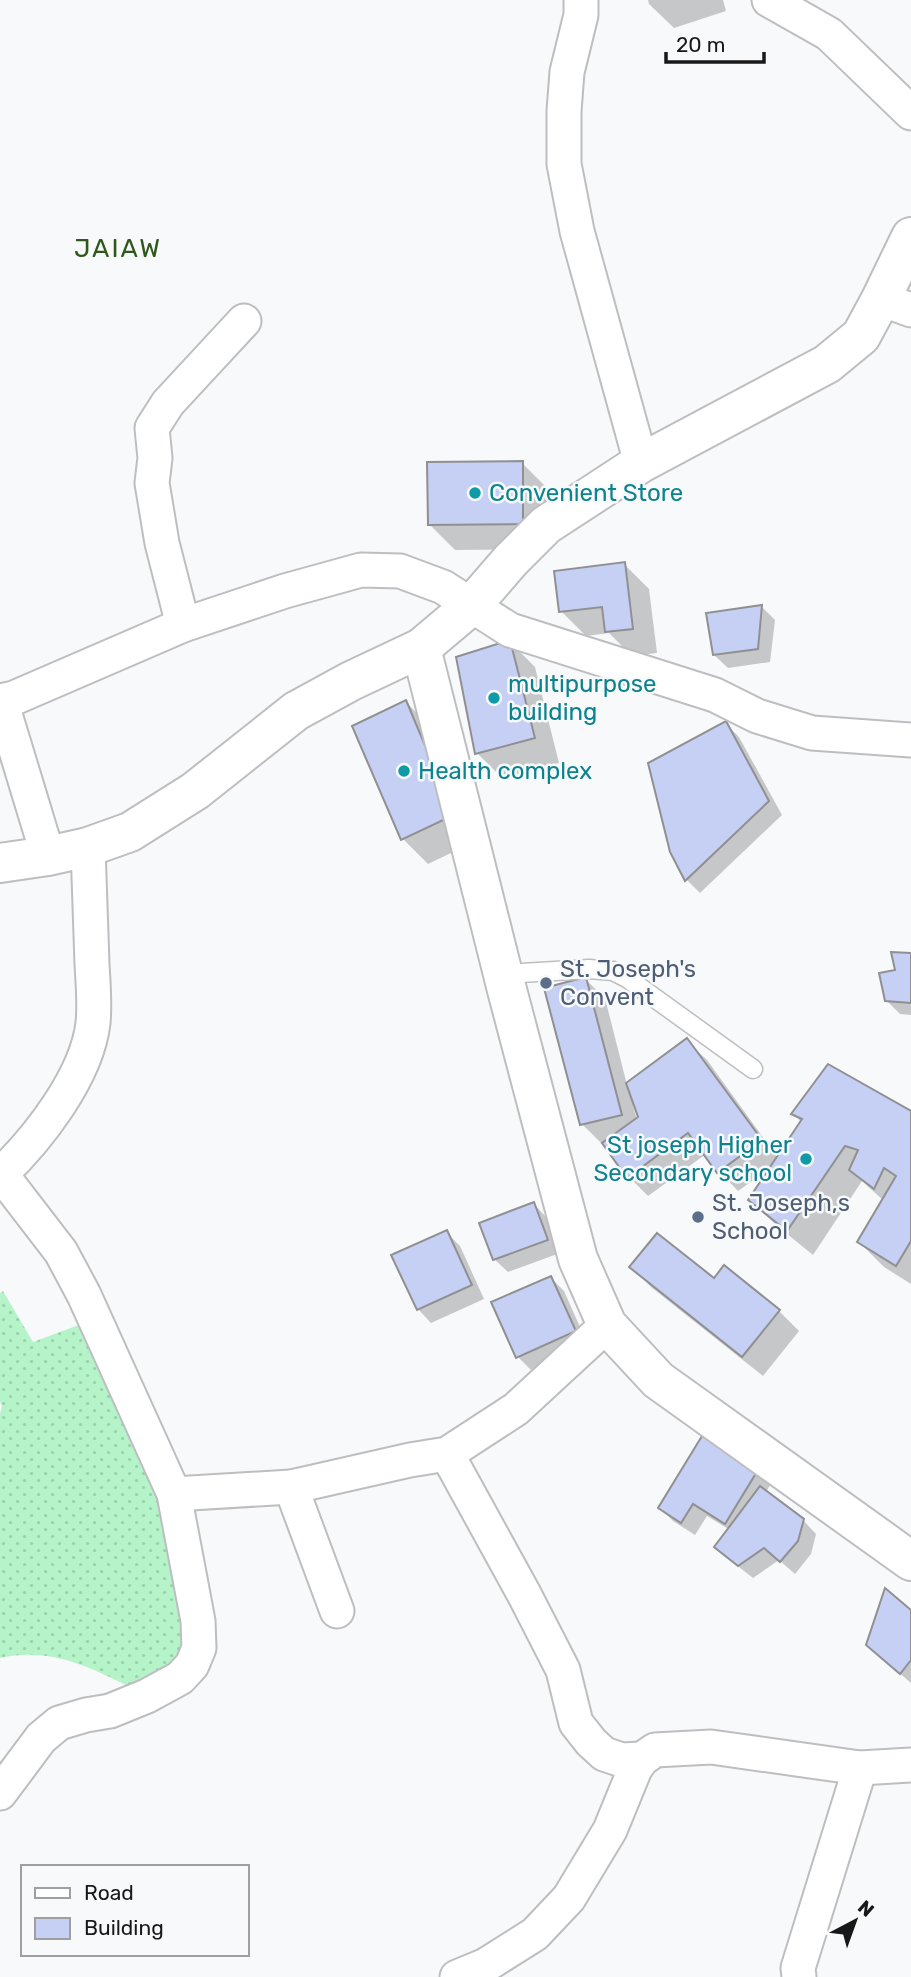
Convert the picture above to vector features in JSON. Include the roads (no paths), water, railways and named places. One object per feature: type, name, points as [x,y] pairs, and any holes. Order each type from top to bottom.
[{"type":"street","points":[[581,0],[581,15],[567,72],[564,164],[578,231],[642,463]]},
{"type":"street","points":[[769,0],[829,34],[911,113]]},
{"type":"street","points":[[0,863],[88,847],[130,832],[195,790],[296,711],[421,648],[472,605],[511,560],[546,526],[642,463],[827,364],[896,304],[911,237]]},
{"type":"street","points":[[183,625],[162,543],[152,482],[155,458],[152,428],[168,403],[244,321]]},
{"type":"street","points":[[48,856],[1,701],[14,698],[183,625],[285,590],[361,570],[400,571],[443,587],[510,630],[715,695],[758,716],[812,733],[911,740]]},
{"type":"street","points":[[421,648],[578,1259],[607,1325],[658,1380],[911,1560]]},
{"type":"street","points":[[0,1793],[41,1738],[59,1723],[110,1711],[147,1696],[180,1678],[192,1665],[199,1648],[198,1621],[174,1494],[85,1295],[61,1252],[1,1174],[43,1127],[66,1092],[83,1059],[93,1023],[88,847]]},
{"type":"street","points":[[174,1494],[291,1487],[447,1454],[516,1409],[607,1325]]},
{"type":"street","points":[[447,1454],[563,1670],[576,1723],[604,1754],[622,1760],[642,1759]]},
{"type":"street","points":[[291,1487],[337,1611]]},
{"type":"street","points":[[457,1977],[486,1965],[535,1934],[569,1898],[610,1830],[628,1783],[642,1759],[655,1750],[711,1747],[860,1768],[911,1765]]},
{"type":"street","points":[[799,1977],[798,1968],[860,1768]]},
{"type":"lane","points":[[503,974],[589,969],[613,971],[753,1069]]},
{"type":"place","name":"Convenient Store","points":[[475,493]]},
{"type":"place","name":"multipurpose building","points":[[494,698]]},
{"type":"place","name":"Health complex","points":[[404,771]]},
{"type":"place","name":"St. Joseph's Convent","points":[[546,983]]},
{"type":"place","name":"St joseph Higher Secondary school","points":[[806,1159]]},
{"type":"place","name":"St. Joseph,s School","points":[[698,1217]]},
{"type":"district","name":"JAIAW","points":[[118,248]]}]
